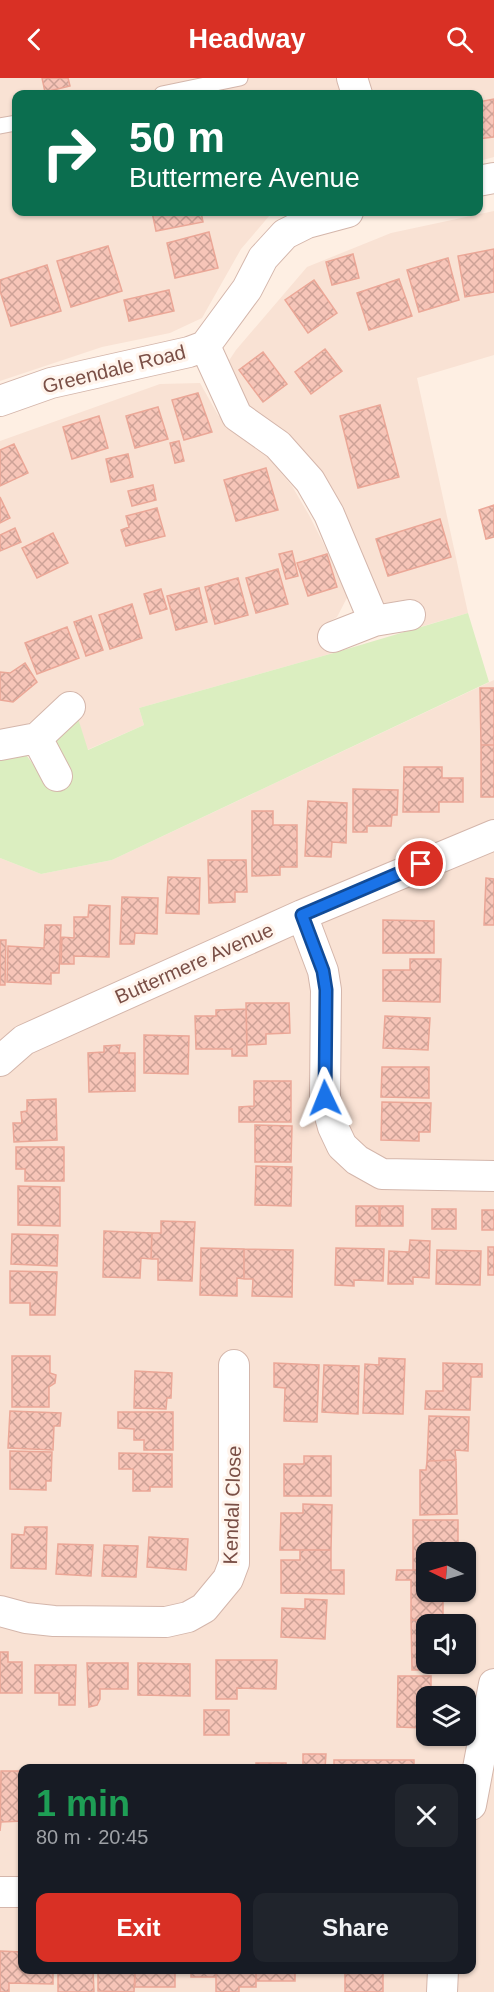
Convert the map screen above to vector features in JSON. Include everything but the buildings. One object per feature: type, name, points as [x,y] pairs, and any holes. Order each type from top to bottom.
[{"type":"street","name":"Greendale Road","points":[[0,401],[51,383],[189,352],[205,346],[247,289],[263,258],[285,234],[307,223],[333,216]]},
{"type":"street","points":[[205,346],[237,416],[278,445],[310,481],[329,514],[374,621]]},
{"type":"street","points":[[333,637],[374,621],[410,615]]},
{"type":"street","points":[[0,745],[37,738],[70,708]]},
{"type":"street","points":[[37,738],[57,776]]},
{"type":"street","name":"Buttermere Avenue","points":[[0,1060],[24,1040],[302,915],[494,835]]},
{"type":"street","points":[[302,915],[323,971],[326,990],[325,1098],[333,1127],[342,1146],[357,1160],[382,1174],[494,1176]]},
{"type":"street","name":"Kendal Close","points":[[0,1611],[45,1620],[166,1622],[188,1617],[204,1608],[228,1579],[234,1563],[236,1524],[234,1365]]},
{"type":"street","points":[[476,1779],[494,1684]]},
{"type":"street","points":[[0,1892],[18,1892]]},
{"type":"street","points":[[442,1992],[443,1974]]},
{"type":"lane","points":[[182,90],[240,78]]},
{"type":"shaded area","points":[[0,78],[494,78],[494,157],[483,160],[483,90],[12,90],[12,216],[269,216],[241,249],[202,318],[170,333],[102,347],[0,381]]},
{"type":"shaded area","points":[[494,211],[494,355],[417,378],[468,613],[420,627],[414,603],[384,606],[238,404],[224,368],[236,350],[307,267],[391,233],[471,216],[483,216],[483,213]]},
{"type":"shaded area","points":[[200,383],[218,415],[267,456],[292,486],[309,515],[349,594],[337,617],[327,623],[337,652],[139,708],[144,725],[87,750],[69,697],[10,735],[0,734],[0,441],[160,384]]},
{"type":"shaded area","points":[[494,680],[494,1992],[0,1992],[0,858],[41,874],[112,860]]},
{"type":"green space","points":[[468,613],[489,682],[112,860],[41,874],[0,858],[0,755],[27,756],[49,786],[72,772],[55,739],[77,715],[88,750],[144,725],[139,708]]},
{"type":"route","points":[[325,1098],[326,990],[323,971],[302,915],[421,864]]}]
